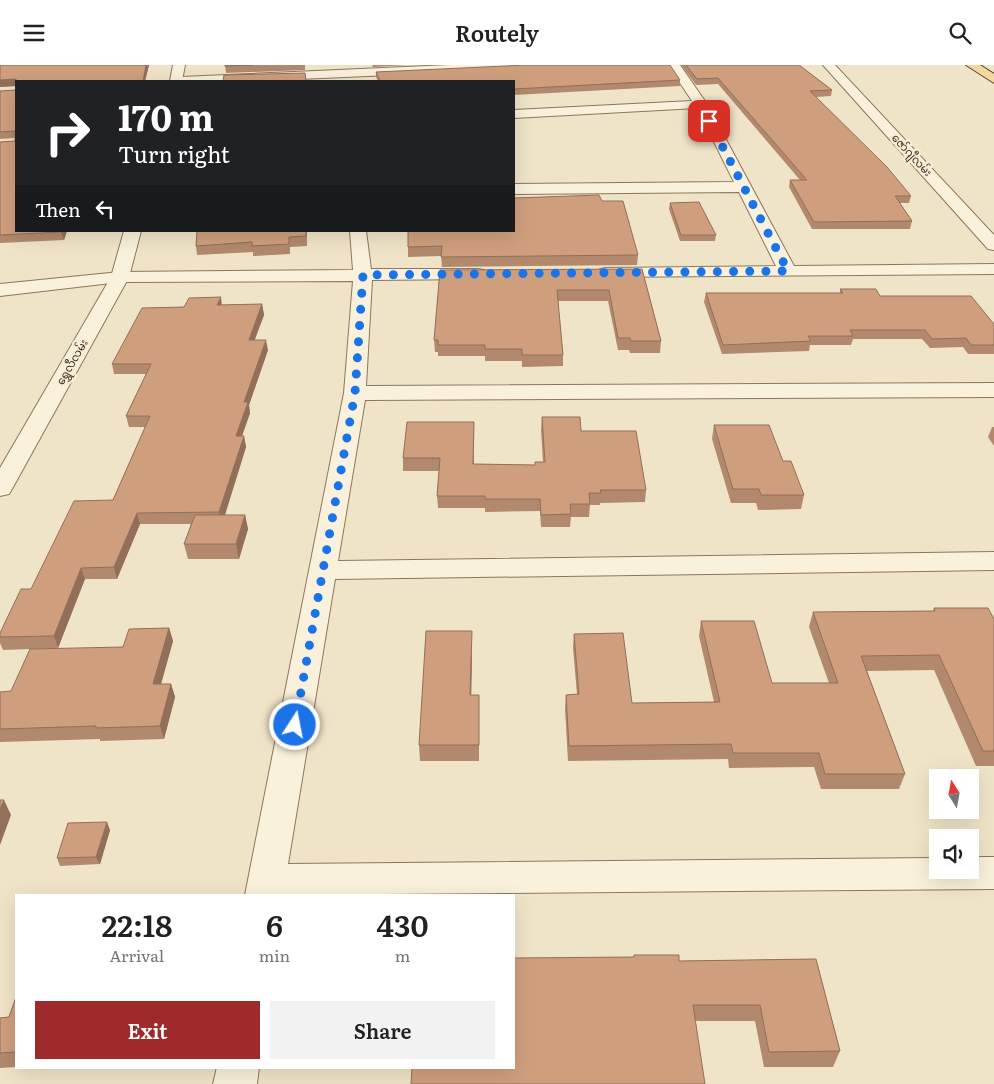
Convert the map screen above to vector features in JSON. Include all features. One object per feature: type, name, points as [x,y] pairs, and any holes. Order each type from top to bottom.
[{"type":"main road","points":[[972,65],[994,79]]},
{"type":"street","points":[[176,80],[179,65]]},
{"type":"street","points":[[220,80],[339,77],[527,65]]},
{"type":"street","points":[[674,65],[701,104],[788,271]]},
{"type":"street","name":"ဇော်ဂျီလမ်း","points":[[829,65],[994,245]]},
{"type":"street","points":[[515,114],[701,104]]},
{"type":"street","points":[[515,189],[743,187]]},
{"type":"street","name":"ရွှေလီလမ်း","points":[[0,489],[120,277],[134,232]]},
{"type":"street","points":[[358,232],[363,275],[355,393],[265,887],[994,873]]},
{"type":"street","points":[[590,273],[994,269]]},
{"type":"street","points":[[0,290],[120,277],[492,274]]},
{"type":"street","points":[[355,393],[994,390]]},
{"type":"street","points":[[324,570],[994,561]]},
{"type":"street","points":[[235,1084],[238,1069]]},
{"type":"building","points":[[0,65],[146,65],[143,80],[0,80]]},
{"type":"building","points":[[527,65],[670,65],[680,80],[515,89],[515,80],[380,80],[376,72]]},
{"type":"building","points":[[686,65],[799,65],[832,90],[810,91],[887,167],[911,196],[895,196],[912,221],[814,222],[790,180],[807,180],[718,78],[697,79]]},
{"type":"building","points":[[305,73],[306,80],[223,80],[224,75]]},
{"type":"building","points":[[15,90],[15,131],[0,132],[0,91]]},
{"type":"building","points":[[15,141],[15,232],[61,232],[0,235],[0,142]]},
{"type":"building","points":[[599,195],[602,201],[623,201],[638,255],[441,257],[442,246],[408,247],[408,232],[515,232],[515,198]]},
{"type":"building","points":[[699,202],[716,235],[681,235],[670,203]]},
{"type":"building","points":[[197,232],[306,232],[306,236],[289,237],[289,244],[252,246],[252,242],[196,246]]},
{"type":"building","points":[[642,269],[661,341],[631,341],[630,338],[618,338],[609,290],[557,290],[563,355],[522,355],[522,349],[485,349],[485,345],[438,345],[438,340],[434,340],[440,270]]},
{"type":"building","points":[[840,289],[876,289],[880,296],[971,296],[994,324],[994,345],[971,345],[966,338],[932,339],[925,330],[850,330],[853,336],[808,336],[811,341],[723,345],[706,293],[843,293]]},
{"type":"building","points":[[221,297],[217,305],[262,304],[249,340],[266,340],[244,402],[248,402],[236,436],[244,436],[219,512],[137,513],[114,567],[81,568],[54,636],[0,637],[0,633],[21,589],[31,589],[74,501],[113,500],[150,416],[126,416],[151,364],[112,364],[142,308],[184,307],[189,298]]},
{"type":"building","points":[[542,417],[580,417],[581,431],[636,431],[646,490],[600,490],[601,493],[589,493],[590,504],[570,504],[571,514],[541,515],[540,499],[485,499],[485,496],[437,496],[440,458],[403,458],[407,422],[474,422],[473,464],[535,465],[535,462],[545,462]]},
{"type":"building","points":[[714,425],[769,425],[783,461],[791,461],[804,495],[761,495],[759,489],[733,489]]},
{"type":"building","points":[[195,515],[245,515],[236,544],[184,544]]},
{"type":"building","points":[[934,608],[988,608],[994,619],[994,751],[983,751],[939,655],[861,656],[905,774],[825,774],[819,753],[733,753],[731,744],[569,746],[566,695],[579,694],[574,634],[623,633],[632,703],[720,702],[701,621],[754,621],[772,683],[838,683],[813,612],[935,611]]},
{"type":"building","points":[[169,628],[153,684],[171,684],[160,726],[0,729],[0,692],[11,691],[30,649],[123,647],[129,629]]},
{"type":"building","points":[[426,631],[472,631],[470,695],[479,695],[479,745],[419,745]]},
{"type":"building","points":[[0,800],[4,800],[0,810]]},
{"type":"building","points":[[107,822],[96,857],[57,858],[68,823]]},
{"type":"building","points":[[634,955],[679,955],[679,961],[816,959],[840,1051],[769,1052],[760,1005],[693,1005],[705,1084],[411,1084],[412,1069],[515,1069],[515,958],[634,957]]},
{"type":"building","points":[[15,1000],[15,1052],[0,1053],[0,1018],[9,1017]]},
{"type":"route","points":[[295,725],[355,393],[363,275],[788,271],[709,121]]}]
